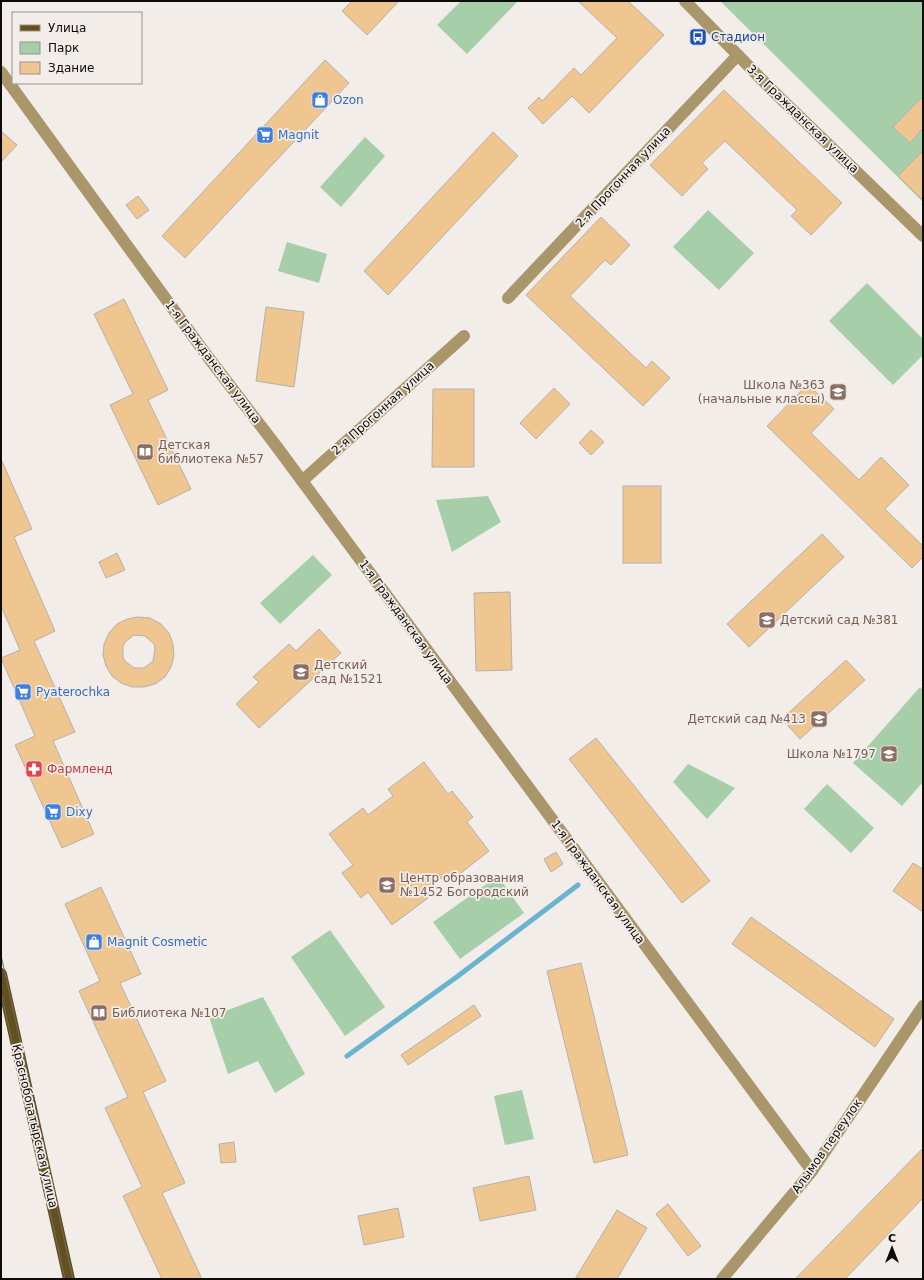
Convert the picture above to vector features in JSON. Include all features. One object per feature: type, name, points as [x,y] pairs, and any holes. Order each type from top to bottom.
[{"type":"main road","name":"Краснобогатырская улица","points":[[1,974],[69,1279]]},
{"type":"street","name":"3-я Гражданская улица","points":[[685,1],[923,236]]},
{"type":"street","name":"2-я Прогонная улица","points":[[508,298],[738,55]]},
{"type":"street","name":"1-я Гражданская улица","points":[[1,72],[208,357],[302,481],[812,1171]]},
{"type":"street","name":"2-я Прогонная улица","points":[[302,481],[464,336]]},
{"type":"street","name":"Алымов переулок","points":[[722,1279],[812,1171],[923,1006]]},
{"type":"green space","points":[[461,1],[518,1],[467,54],[437,25]]},
{"type":"green space","points":[[720,1],[923,1],[923,202]]},
{"type":"green space","points":[[365,137],[385,156],[341,207],[320,187]]},
{"type":"green space","points":[[708,210],[754,253],[719,290],[673,247]]},
{"type":"green space","points":[[287,242],[327,254],[319,283],[278,271]]},
{"type":"green space","points":[[867,283],[923,339],[923,355],[893,385],[829,321]]},
{"type":"green space","points":[[488,496],[501,522],[452,552],[436,500]]},
{"type":"green space","points":[[313,555],[332,575],[280,624],[260,603]]},
{"type":"green space","points":[[920,687],[923,690],[923,782],[902,806],[853,763]]},
{"type":"green space","points":[[688,764],[735,788],[707,819],[673,782]]},
{"type":"green space","points":[[827,784],[874,828],[851,853],[804,809]]},
{"type":"green space","points":[[498,876],[524,913],[460,959],[433,922]]},
{"type":"green space","points":[[330,930],[385,1007],[345,1036],[291,957]]},
{"type":"green space","points":[[263,997],[305,1074],[275,1093],[258,1061],[228,1074],[209,1017]]},
{"type":"green space","points":[[522,1090],[534,1139],[505,1145],[494,1096]]},
{"type":"building","points":[[352,1],[399,1],[367,35],[342,11]]},
{"type":"building","points":[[578,1],[628,1],[664,35],[589,113],[572,96],[543,124],[528,108],[539,97],[542,101],[574,68],[581,75],[617,38]]},
{"type":"building","points":[[325,60],[349,83],[185,258],[162,236]]},
{"type":"building","points":[[724,90],[842,203],[811,235],[791,216],[797,210],[725,141],[702,163],[708,169],[682,196],[650,165]]},
{"type":"building","points":[[923,96],[923,128],[910,143],[893,127]]},
{"type":"building","points":[[1,131],[17,145],[1,162]]},
{"type":"building","points":[[493,132],[518,156],[388,295],[364,271]]},
{"type":"building","points":[[923,151],[923,200],[898,176]]},
{"type":"building","points":[[138,196],[149,210],[137,219],[126,205]]},
{"type":"building","points":[[601,217],[630,245],[611,265],[605,260],[570,296],[646,368],[652,361],[670,378],[643,406],[526,295]]},
{"type":"building","points":[[124,299],[168,390],[148,400],[191,489],[158,505],[110,405],[133,394],[94,314]]},
{"type":"building","points":[[266,307],[304,312],[294,387],[256,381]]},
{"type":"building","points":[[808,384],[834,409],[811,433],[859,480],[881,457],[909,485],[885,509],[923,546],[923,557],[912,568],[767,426]]},
{"type":"building","points":[[554,388],[570,404],[536,439],[520,423]]},
{"type":"building","points":[[433,389],[474,389],[474,467],[432,467]]},
{"type":"building","points":[[591,430],[604,442],[591,455],[579,443]]},
{"type":"building","points":[[1,459],[32,529],[14,537],[55,631],[34,641],[75,732],[53,741],[94,834],[62,848],[15,745],[35,736],[1,658],[20,650],[1,606]]},
{"type":"building","points":[[623,486],[661,486],[661,563],[623,563]]},
{"type":"building","points":[[822,534],[844,557],[749,647],[727,624]]},
{"type":"building","points":[[117,553],[125,570],[106,578],[99,562]]},
{"type":"building","points":[[510,592],[512,670],[476,671],[474,593]]},
{"type":"building","points":[[138,617],[150,618],[161,624],[169,633],[173,644],[174,656],[171,667],[165,677],[155,684],[144,687],[132,687],[121,683],[112,676],[106,666],[103,655],[104,644],[109,633],[117,624],[127,619]],"holes":[[[134,635],[145,636],[154,644],[155,649],[153,661],[144,668],[134,668],[125,661],[123,657],[123,646],[125,642]]]},
{"type":"building","points":[[319,629],[341,653],[259,728],[236,704],[259,682],[253,677],[289,644],[296,651]]},
{"type":"building","points":[[846,660],[865,680],[800,739],[782,719]]},
{"type":"building","points":[[596,738],[710,881],[682,903],[569,759]]},
{"type":"building","points":[[424,762],[448,794],[452,791],[473,817],[467,822],[489,851],[452,880],[447,874],[423,892],[428,898],[392,925],[368,892],[361,898],[342,873],[353,865],[329,834],[363,808],[368,815],[393,796],[388,789]]},
{"type":"building","points":[[556,852],[563,864],[551,872],[544,859]]},
{"type":"building","points":[[913,863],[923,869],[923,912],[893,891]]},
{"type":"building","points":[[101,887],[141,974],[120,983],[166,1081],[143,1092],[185,1183],[162,1193],[202,1279],[162,1279],[123,1196],[142,1187],[105,1108],[128,1097],[79,991],[100,981],[65,904]]},
{"type":"building","points":[[751,917],[894,1019],[875,1047],[732,944]]},
{"type":"building","points":[[581,963],[628,1155],[594,1163],[547,971]]},
{"type":"building","points":[[474,1005],[481,1016],[408,1065],[401,1055]]},
{"type":"building","points":[[234,1142],[236,1162],[221,1163],[219,1144]]},
{"type":"building","points":[[923,1148],[923,1198],[845,1279],[795,1279]]},
{"type":"building","points":[[529,1176],[536,1210],[480,1221],[473,1188]]},
{"type":"building","points":[[668,1204],[701,1246],[688,1256],[656,1214]]},
{"type":"building","points":[[398,1208],[404,1237],[364,1245],[358,1216]]},
{"type":"building","points":[[617,1210],[647,1228],[617,1279],[575,1279]]},
{"type":"waterway","points":[[347,1056],[458,976],[578,885]]},
{"type":"tram line","points":[[1,955],[73,1279]]},
{"type":"tram line","points":[[1,992],[65,1279]]},
{"type":"place","name":"Стадион","points":[[698,37]]},
{"type":"place","name":"Ozon","points":[[320,100]]},
{"type":"place","name":"Magnit","points":[[265,135]]},
{"type":"place","name":"Школа №363 (начальные классы)","points":[[838,392]]},
{"type":"place","name":"Детская библиотека №57","points":[[145,452]]},
{"type":"place","name":"Детский сад №381","points":[[767,620]]},
{"type":"place","name":"Детский сад №1521","points":[[301,672]]},
{"type":"place","name":"Pyaterochka","points":[[23,692]]},
{"type":"place","name":"Детский сад №413","points":[[819,719]]},
{"type":"place","name":"Школа №1797","points":[[889,754]]},
{"type":"place","name":"Фармленд","points":[[34,769]]},
{"type":"place","name":"Dixy","points":[[53,812]]},
{"type":"place","name":"Центр образования №1452 Богородский","points":[[387,885]]},
{"type":"place","name":"Magnit Cosmetic","points":[[94,942]]},
{"type":"place","name":"Библиотека №107","points":[[99,1013]]}]
